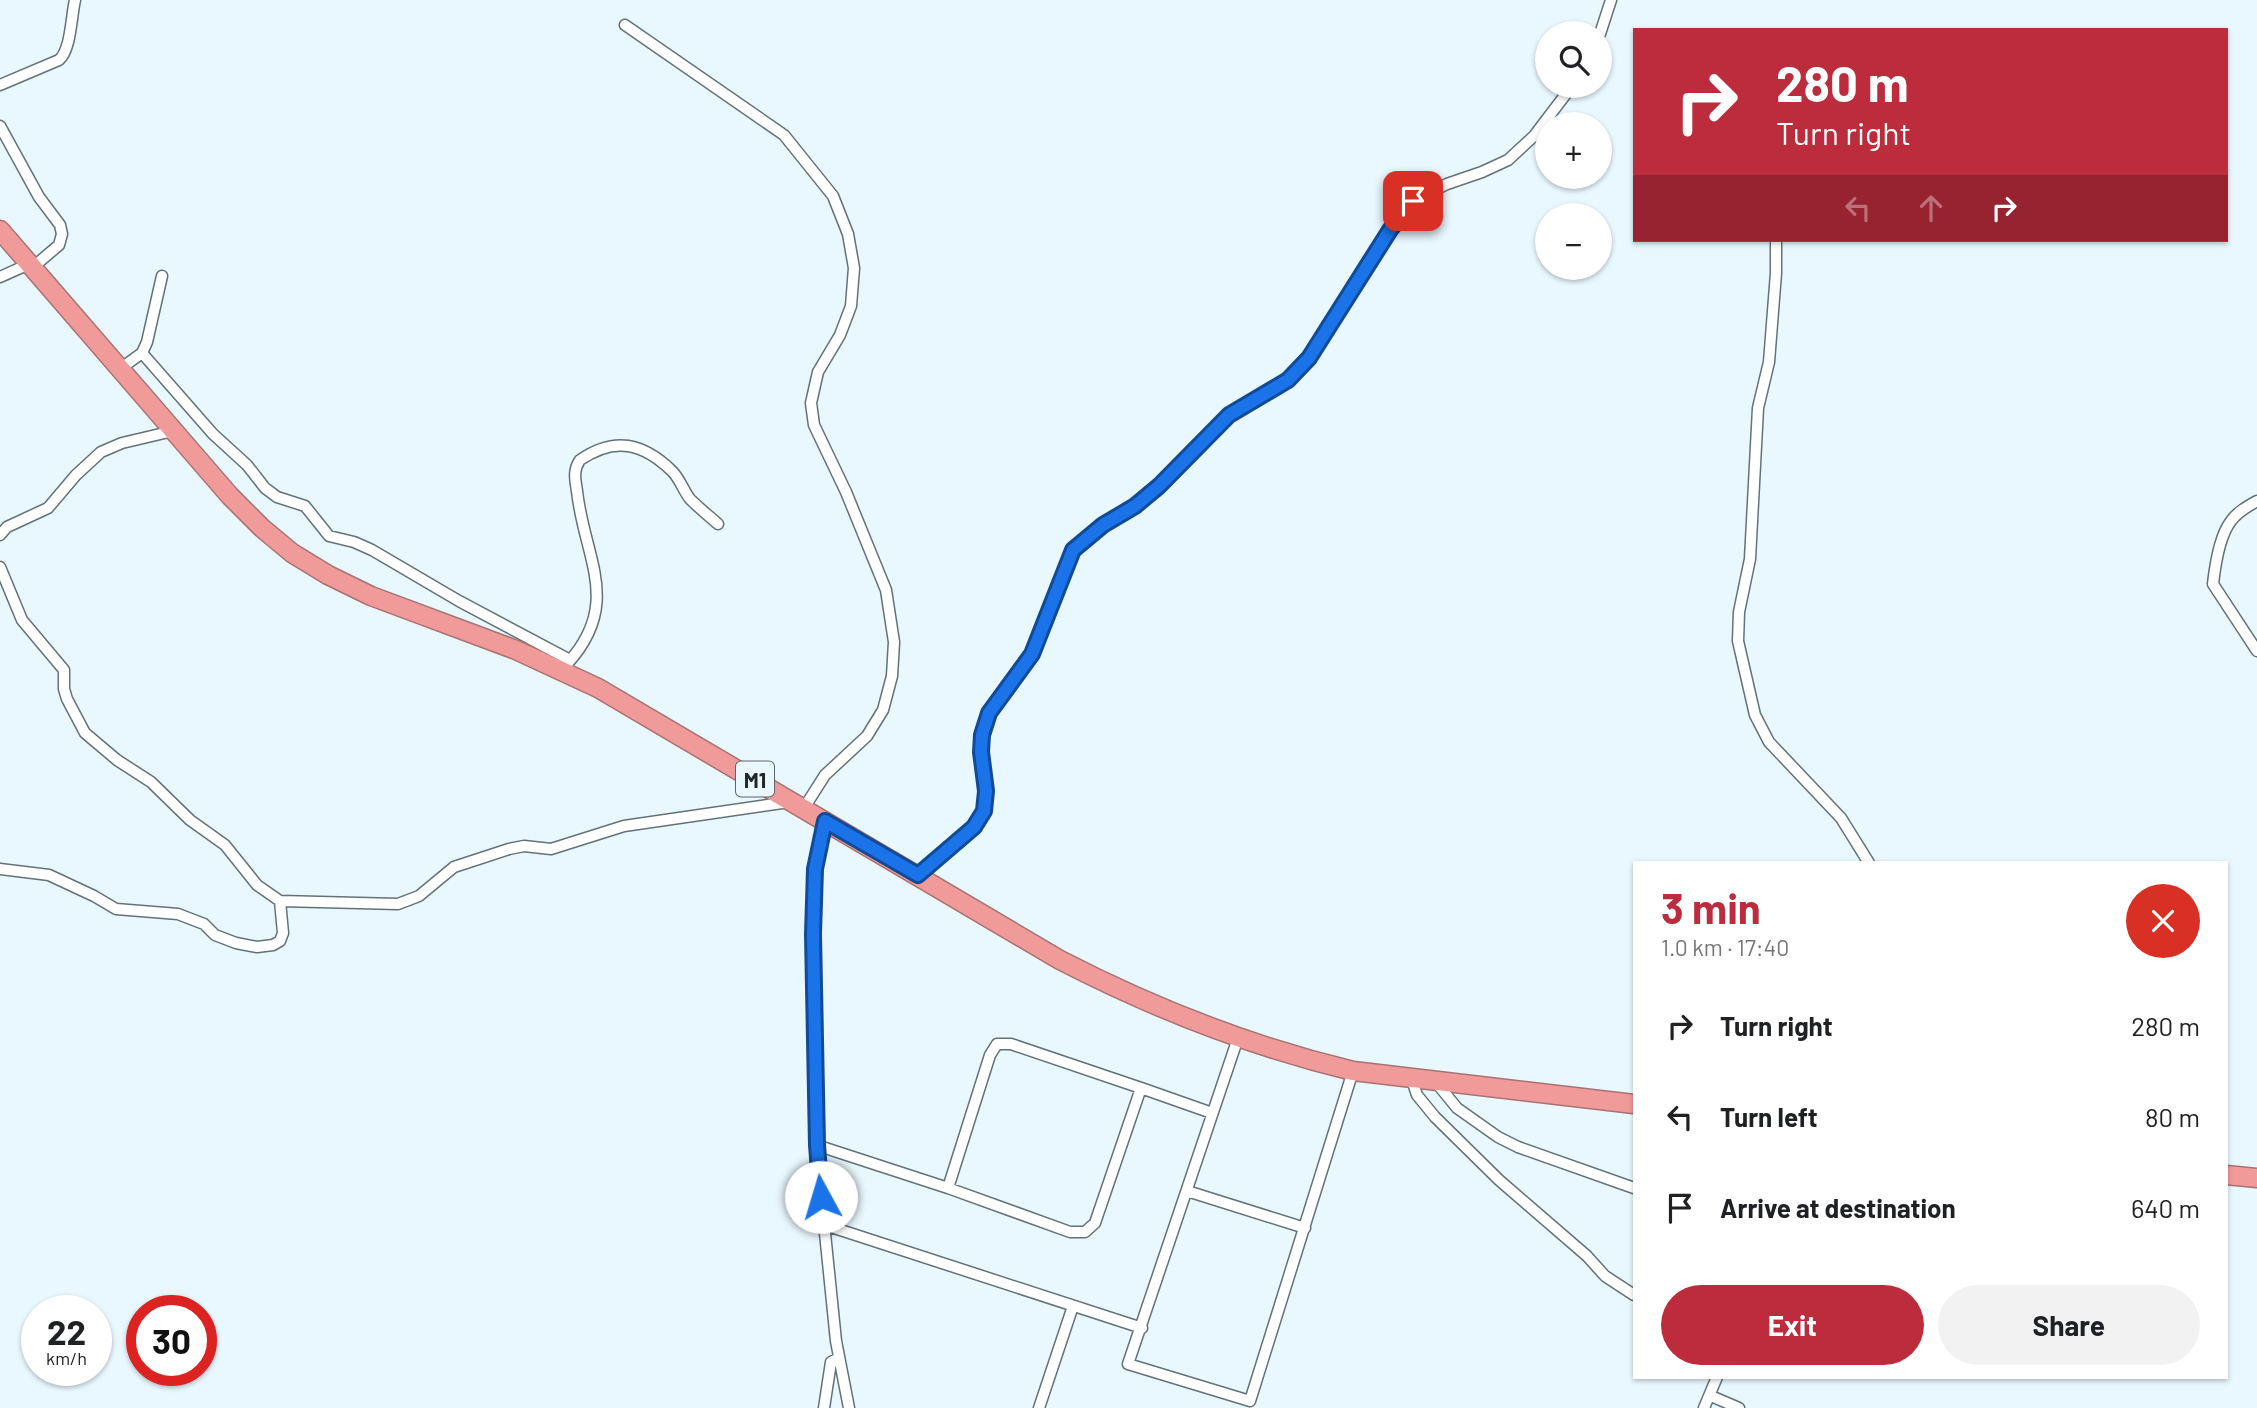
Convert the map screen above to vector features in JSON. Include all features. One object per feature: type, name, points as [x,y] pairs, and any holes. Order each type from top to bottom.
[{"type":"highway","name":"M1","points":[[0,230],[230,496],[292,553],[328,575],[371,596],[566,664],[598,688],[1060,960],[1176,1016],[1310,1061],[1353,1071],[1633,1104]]},
{"type":"highway","points":[[2228,1175],[2257,1178]]},
{"type":"street","points":[[0,85],[65,55],[75,0]]},
{"type":"street","points":[[1604,21],[1611,0]]},
{"type":"street","points":[[0,567],[22,620],[64,670],[67,699],[85,733],[117,760],[151,782],[190,820],[225,845],[257,885],[280,901],[398,904],[419,896],[454,867],[509,849],[523,846],[551,849],[624,826],[798,805],[825,775],[867,736],[883,710],[892,676],[894,642],[886,590],[846,492],[814,425],[811,403],[818,372],[840,335],[851,306],[854,268],[848,234],[833,196],[784,135],[625,24]]},
{"type":"street","points":[[918,875],[974,827],[984,811],[986,791],[981,752],[982,735],[989,713],[1032,654],[1073,550],[1103,525],[1135,506],[1159,486],[1229,415],[1288,380],[1309,358],[1390,230],[1413,201],[1447,184],[1508,160],[1534,136],[1563,98]]},
{"type":"street","points":[[0,127],[39,197],[60,225],[62,234],[59,245],[31,266],[0,277]]},
{"type":"street","points":[[1776,242],[1769,362],[1758,408],[1750,559],[1739,612],[1738,641],[1755,715],[1769,742],[1841,818],[1867,861]]},
{"type":"street","points":[[120,369],[142,354],[162,276]]},
{"type":"street","points":[[142,354],[213,434],[247,465],[265,488],[277,497],[305,506],[329,536],[372,550],[566,664],[580,650],[589,631],[598,587],[577,498],[575,475],[580,460],[606,446],[617,444],[643,450],[672,471],[688,496],[718,524]]},
{"type":"street","points":[[0,535],[7,527],[48,508],[76,475],[101,452],[122,443],[173,431]]},
{"type":"street","points":[[2257,501],[2241,510],[2229,522],[2215,562],[2213,584],[2257,651]]},
{"type":"street","points":[[825,821],[815,869],[813,934],[817,1145],[839,1358],[849,1408]]},
{"type":"street","points":[[0,869],[49,875],[116,909],[178,914],[204,924],[215,935],[257,947],[273,945],[280,940],[283,933],[280,901]]},
{"type":"street","points":[[1238,1038],[1128,1364],[1249,1405],[1353,1071]]},
{"type":"street","points":[[948,1188],[990,1055],[997,1044],[1011,1044],[1212,1112]]},
{"type":"street","points":[[1411,1077],[1417,1095],[1429,1110],[1499,1180],[1587,1256],[1605,1276],[1633,1294]]},
{"type":"street","points":[[1434,1080],[1457,1108],[1498,1137],[1518,1147],[1633,1188]]},
{"type":"street","points":[[817,1145],[1070,1232],[1085,1232],[1095,1223],[1141,1088]]},
{"type":"street","points":[[1187,1191],[1305,1228]]},
{"type":"street","points":[[825,1225],[1142,1328]]},
{"type":"street","points":[[1039,1408],[1073,1306]]},
{"type":"street","points":[[824,1408],[831,1362],[839,1358]]},
{"type":"street","points":[[1704,1408],[1716,1379]]},
{"type":"street","points":[[1711,1396],[1739,1408]]},
{"type":"route","points":[[821,1197],[817,1145],[813,934],[815,869],[825,821],[918,875],[974,827],[984,811],[986,791],[981,752],[982,735],[989,713],[1032,654],[1073,550],[1103,525],[1135,506],[1159,486],[1229,415],[1288,380],[1309,358],[1390,230],[1413,201]]}]
